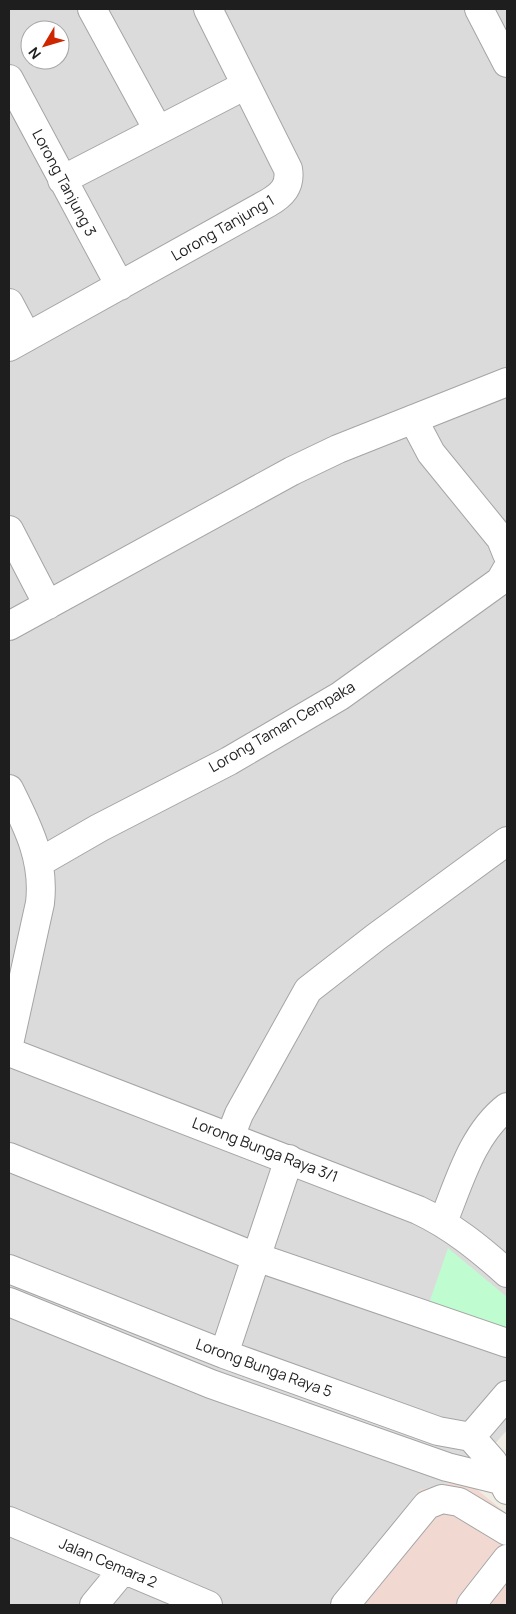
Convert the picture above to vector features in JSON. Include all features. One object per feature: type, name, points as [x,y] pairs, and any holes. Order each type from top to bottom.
[{"type":"street","points":[[92,9],[158,130]]},
{"type":"street","name":"Lorong Tanjung 1","points":[[18,342],[268,203],[285,189],[290,180],[288,169],[208,9]]},
{"type":"street","points":[[479,9],[507,63]]},
{"type":"street","name":"Lorong Tanjung 3","points":[[9,80],[16,110],[62,180],[120,286]]},
{"type":"street","points":[[62,180],[246,85]]},
{"type":"street","points":[[9,303],[18,342]]},
{"type":"street","points":[[9,626],[292,472],[338,449],[507,382]]},
{"type":"street","points":[[413,418],[430,453],[501,539],[507,554]]},
{"type":"street","points":[[9,530],[48,605]]},
{"type":"street","name":"Lorong Taman Cempaka","points":[[40,862],[229,761],[340,696],[500,581],[507,569]]},
{"type":"street","points":[[9,790],[28,828],[40,862],[42,884],[40,903],[9,1044]]},
{"type":"street","points":[[230,1137],[239,1114],[308,990],[376,937],[507,841]]},
{"type":"street","name":"Lorong Bunga Raya 3/1","points":[[9,1052],[289,1159],[443,1222],[507,1273]]},
{"type":"street","points":[[443,1222],[469,1157],[482,1135],[507,1107]]},
{"type":"street","points":[[9,1157],[256,1257],[507,1343]]},
{"type":"street","points":[[224,1354],[289,1159]]},
{"type":"street","name":"Lorong Bunga Raya 5","points":[[9,1269],[224,1354],[438,1431],[472,1437]]},
{"type":"street","points":[[9,1302],[211,1384],[505,1486]]},
{"type":"street","points":[[505,1486],[493,1462],[472,1437],[507,1395]]},
{"type":"street","points":[[345,1605],[427,1504],[442,1498],[459,1502],[507,1531]]},
{"type":"street","name":"Jalan Cemara 2","points":[[14,1531],[123,1570],[208,1605]]},
{"type":"street","points":[[471,1605],[507,1559]]},
{"type":"street","points":[[94,1605],[123,1570]]},
{"type":"shaded area","points":[[9,9],[505,9],[507,14],[507,1430],[464,1479],[420,1490],[330,1605],[9,1605]]},
{"type":"shaded area","points":[[464,1479],[507,1514],[507,1605],[330,1605],[420,1490]]},
{"type":"green space","points":[[448,1248],[507,1297],[507,1336],[427,1309]]}]
